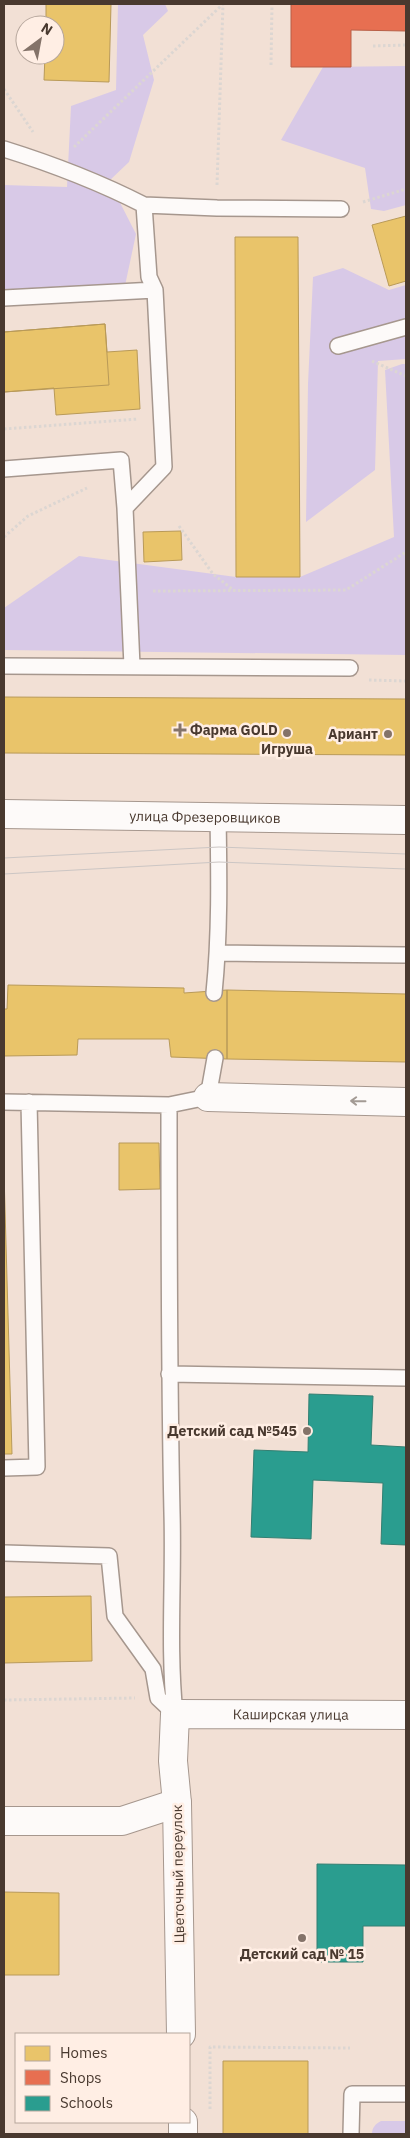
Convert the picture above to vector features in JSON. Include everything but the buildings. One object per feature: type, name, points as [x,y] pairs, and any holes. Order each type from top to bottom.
[{"type":"street","name":"улица Фрезеровщиков","points":[[4,814],[406,820]]},
{"type":"street","points":[[208,1097],[406,1102]]},
{"type":"street","name":"Каширская улица","points":[[175,1714],[406,1715]]},
{"type":"street","name":"Цветочный переулок","points":[[175,1714],[173,1761],[177,1803],[181,2033]]},
{"type":"street","points":[[4,1821],[122,1822],[177,1803]]},
{"type":"lane","points":[[4,149],[55,165],[144,205],[216,208],[341,209]]},
{"type":"lane","points":[[125,508],[164,467],[155,290],[149,277],[144,205]]},
{"type":"lane","points":[[4,298],[155,290]]},
{"type":"lane","points":[[338,346],[406,328]]},
{"type":"lane","points":[[4,469],[120,460],[125,508],[132,666]]},
{"type":"lane","points":[[4,666],[350,668]]},
{"type":"lane","points":[[214,992],[218,954],[220,862],[218,816]]},
{"type":"lane","points":[[218,954],[406,955]]},
{"type":"lane","points":[[4,1102],[169,1105],[208,1097],[215,1058]]},
{"type":"lane","points":[[4,1468],[37,1467],[30,1102]]},
{"type":"lane","points":[[169,1105],[169,1374],[172,1513],[172,1657],[175,1714]]},
{"type":"lane","points":[[169,1374],[406,1378]]},
{"type":"lane","points":[[4,1553],[109,1556],[115,1616],[153,1670],[158,1698],[175,1714]]},
{"type":"lane","points":[[352,2134],[352,2094],[406,2094]]},
{"type":"path","points":[[4,89],[55,165],[223,4]]},
{"type":"path","points":[[216,208],[223,4]]},
{"type":"path","points":[[272,4],[272,65]]},
{"type":"path","points":[[373,46],[406,46]]},
{"type":"path","points":[[341,209],[406,189]]},
{"type":"path","points":[[4,429],[142,419]]},
{"type":"path","points":[[179,526],[213,574],[233,589]]},
{"type":"path","points":[[129,591],[233,589],[346,590],[406,552]]},
{"type":"path","points":[[4,1700],[135,1698],[138,1692]]},
{"type":"path","points":[[210,2115],[210,2047],[350,2048]]},
{"type":"shaded area","points":[[118,4],[165,4],[168,11],[143,35],[154,80],[129,162],[109,181],[136,234],[123,295],[4,301],[4,185],[67,187],[71,106],[116,90]]},
{"type":"shaded area","points":[[406,66],[406,205],[384,211],[371,209],[365,168],[281,140],[323,67]]},
{"type":"shaded area","points":[[343,268],[389,290],[406,285],[406,359],[378,361],[375,470],[306,522],[308,384],[313,277]]},
{"type":"shaded area","points":[[406,364],[406,655],[4,650],[4,608],[79,556],[236,577],[300,577],[394,537],[385,370]]},
{"type":"shaded area","points":[[381,2121],[406,2121],[406,2134],[372,2134],[374,2126]]},
{"type":"tram line","points":[[4,858],[219,847],[406,854]]},
{"type":"tram line","points":[[4,874],[219,862],[406,869]]},
{"type":"place","name":"Фарма GOLD","points":[[180,730]]},
{"type":"place","name":"Игруша","points":[[287,733]]},
{"type":"place","name":"Ариант","points":[[388,734]]},
{"type":"place","name":"Детский сад №545","points":[[307,1431]]},
{"type":"place","name":"Детский сад № 15","points":[[302,1938]]}]
